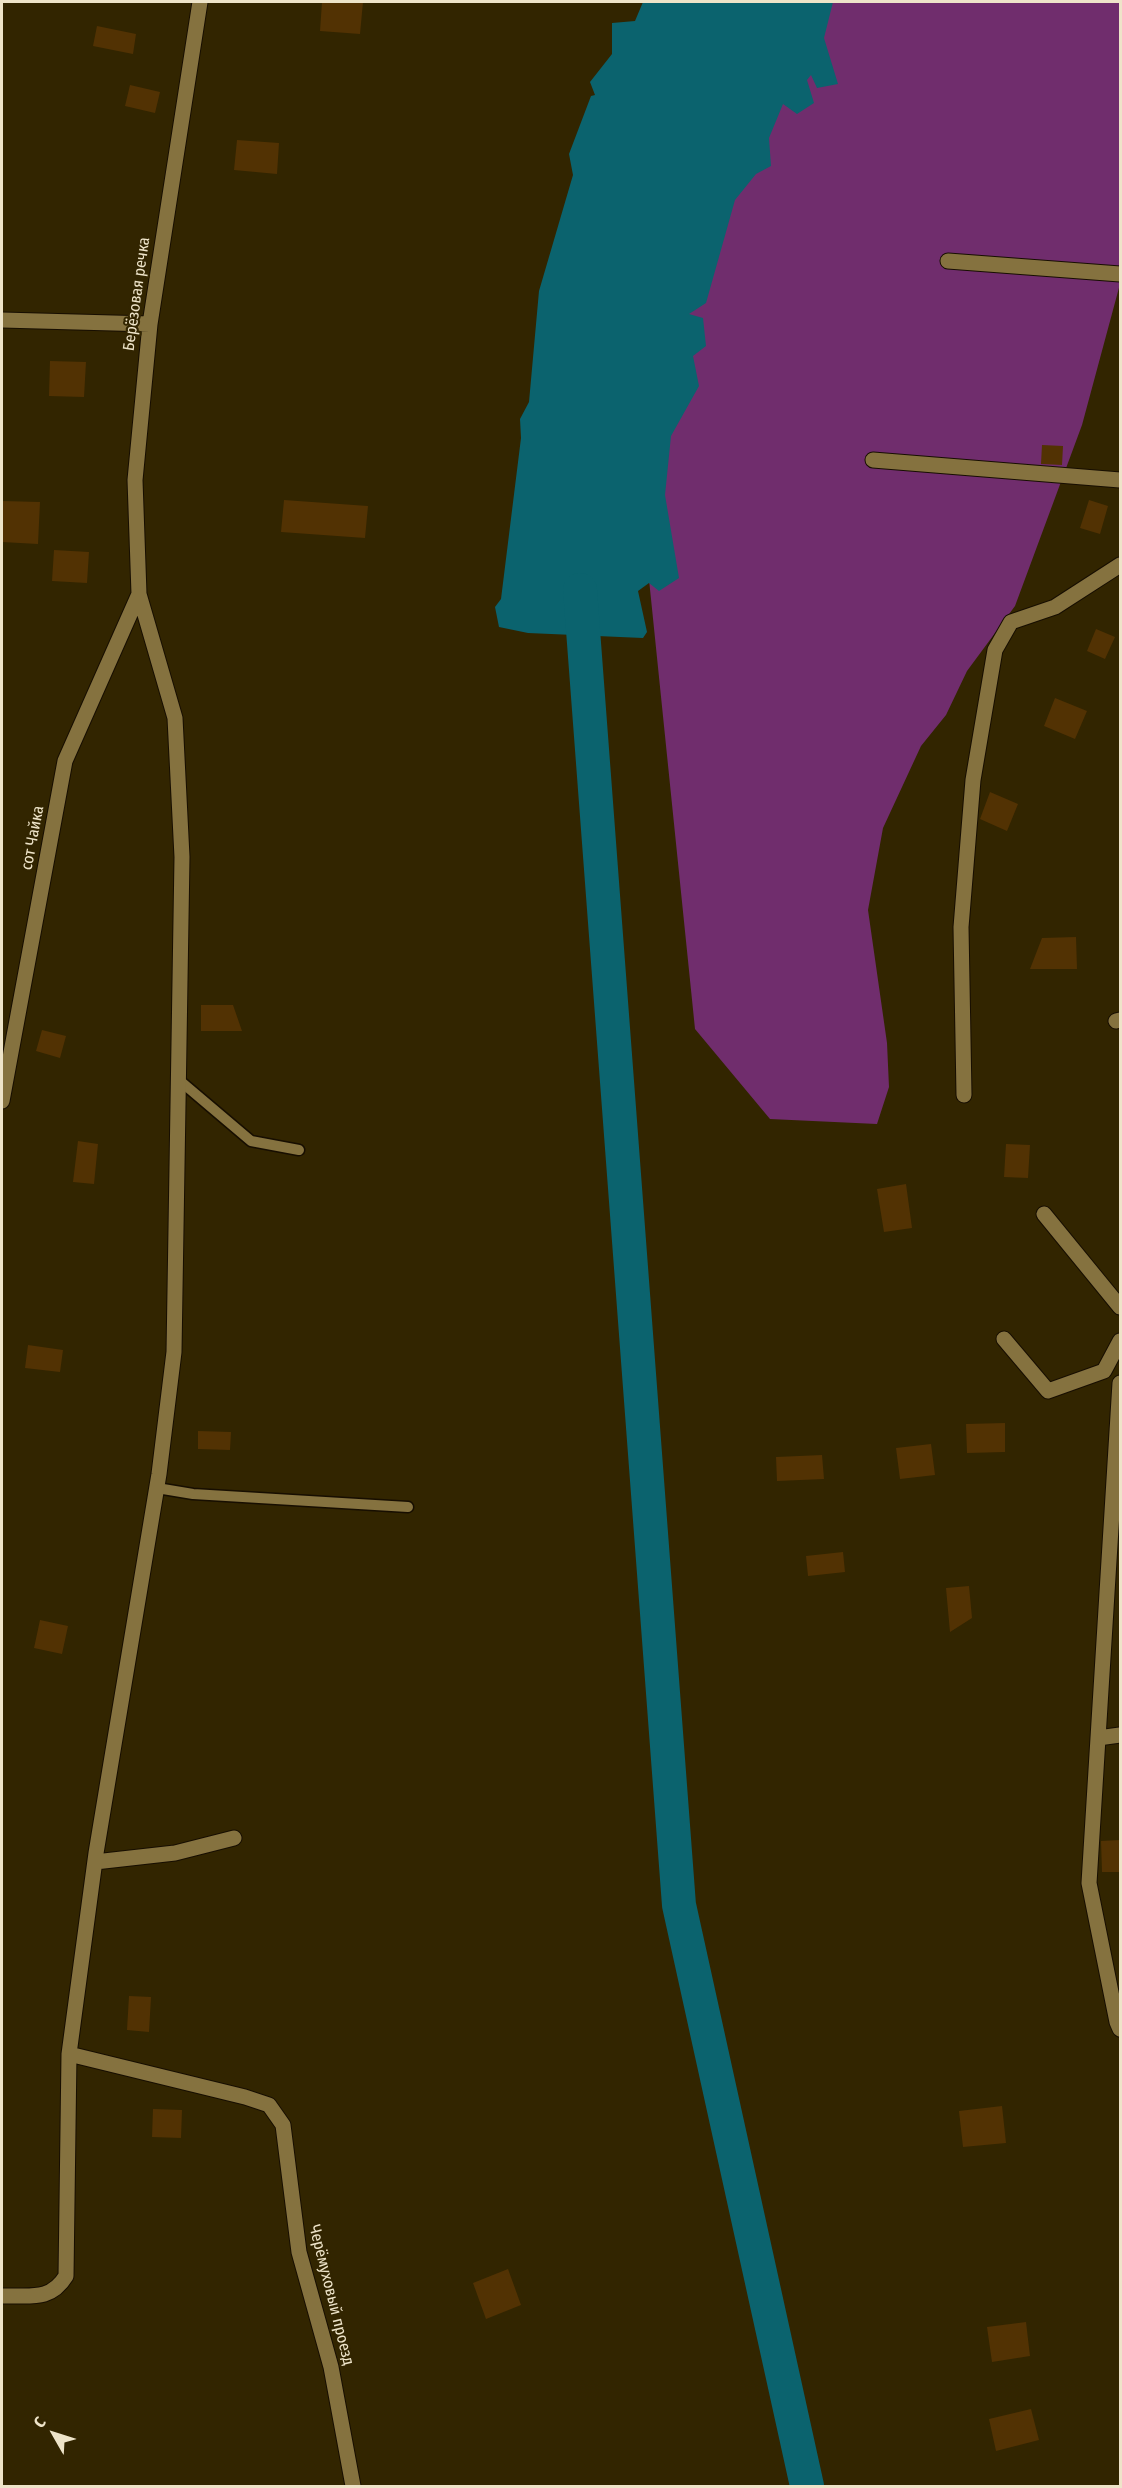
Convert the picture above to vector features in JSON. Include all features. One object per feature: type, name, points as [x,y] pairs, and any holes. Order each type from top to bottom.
[{"type":"street","name":"Берёзовая речка","points":[[139,594],[135,480],[150,324],[200,2]]},
{"type":"street","points":[[948,261],[1120,274]]},
{"type":"street","points":[[2,320],[150,324]]},
{"type":"street","points":[[873,460],[1120,480]]},
{"type":"street","points":[[964,1095],[960,927],[973,780],[995,650],[1011,622],[1055,607],[1120,566]]},
{"type":"street","points":[[2,2296],[48,2294],[59,2287],[66,2276],[69,2054],[95,1862],[157,1488],[174,1352],[182,857],[176,718],[139,594]]},
{"type":"street","name":"сот Чайка","points":[[2,1101],[65,761],[139,594]]},
{"type":"street","points":[[1044,1214],[1120,1307]]},
{"type":"street","points":[[1004,1339],[1048,1391],[1104,1371],[1120,1341]]},
{"type":"street","points":[[1120,1383],[1089,1883],[1120,2029]]},
{"type":"street","points":[[1098,1738],[1120,1735]]},
{"type":"street","points":[[95,1862],[175,1853],[234,1838]]},
{"type":"street","name":"Черёмуховый проезд","points":[[69,2054],[245,2097],[269,2105],[283,2125],[299,2252],[331,2367],[353,2487]]},
{"type":"lane","points":[[178,1080],[251,1141],[299,1150]]},
{"type":"lane","points":[[157,1488],[193,1494],[408,1507]]},
{"type":"shaded area","points":[[804,2],[1120,2],[1120,284],[1082,425],[1015,606],[967,671],[946,715],[921,746],[883,828],[868,910],[887,1043],[889,1087],[877,1124],[770,1119],[695,1029],[633,423]]},
{"type":"water","points":[[643,2],[833,2],[824,38],[838,84],[817,88],[811,75],[807,80],[814,103],[797,114],[783,104],[769,138],[771,166],[756,174],[735,200],[706,303],[689,314],[703,318],[706,346],[693,356],[699,386],[671,436],[665,495],[679,578],[659,591],[649,583],[638,591],[647,632],[643,638],[528,633],[499,627],[495,607],[501,599],[521,438],[520,419],[529,402],[539,291],[573,175],[569,154],[591,96],[595,95],[590,82],[612,54],[612,23],[635,21]]},
{"type":"building","points":[[322,2],[363,2],[360,34],[320,31]]},
{"type":"building","points":[[97,26],[136,34],[133,54],[93,46]]},
{"type":"building","points":[[130,85],[160,92],[155,113],[125,106]]},
{"type":"building","points":[[237,140],[279,143],[277,174],[234,170]]},
{"type":"building","points":[[50,361],[86,362],[84,397],[49,396]]},
{"type":"building","points":[[1042,445],[1063,446],[1062,465],[1041,464]]},
{"type":"building","points":[[284,500],[368,506],[365,538],[281,532]]},
{"type":"building","points":[[1089,500],[1108,506],[1100,534],[1080,528]]},
{"type":"building","points":[[2,501],[40,502],[38,544],[2,542]]},
{"type":"building","points":[[54,550],[89,552],[87,583],[52,581]]},
{"type":"building","points":[[1096,629],[1115,637],[1105,659],[1087,651]]},
{"type":"building","points":[[1055,698],[1087,711],[1075,739],[1044,726]]},
{"type":"building","points":[[990,792],[1018,804],[1007,831],[980,819]]},
{"type":"building","points":[[1076,937],[1077,969],[1030,969],[1042,938]]},
{"type":"building","points":[[201,1005],[233,1005],[242,1031],[201,1031]]},
{"type":"building","points":[[42,1030],[66,1036],[60,1058],[36,1051]]},
{"type":"building","points":[[78,1141],[98,1144],[94,1184],[73,1182]]},
{"type":"building","points":[[1006,1144],[1030,1145],[1028,1178],[1004,1177]]},
{"type":"building","points":[[906,1184],[912,1228],[884,1232],[877,1189]]},
{"type":"building","points":[[28,1345],[63,1350],[60,1372],[25,1368]]},
{"type":"building","points":[[1005,1423],[1005,1452],[967,1453],[966,1424]]},
{"type":"building","points":[[198,1431],[231,1432],[230,1450],[198,1449]]},
{"type":"building","points":[[931,1444],[935,1475],[900,1479],[896,1448]]},
{"type":"building","points":[[822,1455],[824,1479],[777,1481],[776,1457]]},
{"type":"building","points":[[843,1552],[845,1572],[808,1576],[806,1556]]},
{"type":"building","points":[[969,1586],[972,1618],[950,1632],[946,1588]]},
{"type":"building","points":[[40,1620],[68,1626],[62,1654],[34,1648]]},
{"type":"building","points":[[1120,1840],[1120,1872],[1102,1872],[1101,1841]]},
{"type":"building","points":[[129,1996],[151,1997],[149,2032],[127,2030]]},
{"type":"building","points":[[1002,2106],[1006,2143],[963,2147],[959,2111]]},
{"type":"building","points":[[153,2109],[182,2110],[181,2138],[152,2137]]},
{"type":"building","points":[[508,2269],[521,2305],[486,2319],[473,2283]]},
{"type":"building","points":[[1026,2322],[1030,2356],[992,2362],[987,2327]]},
{"type":"building","points":[[1031,2409],[1039,2440],[996,2451],[989,2419]]},
{"type":"waterway","points":[[580,590],[679,1905],[807,2486]]}]
